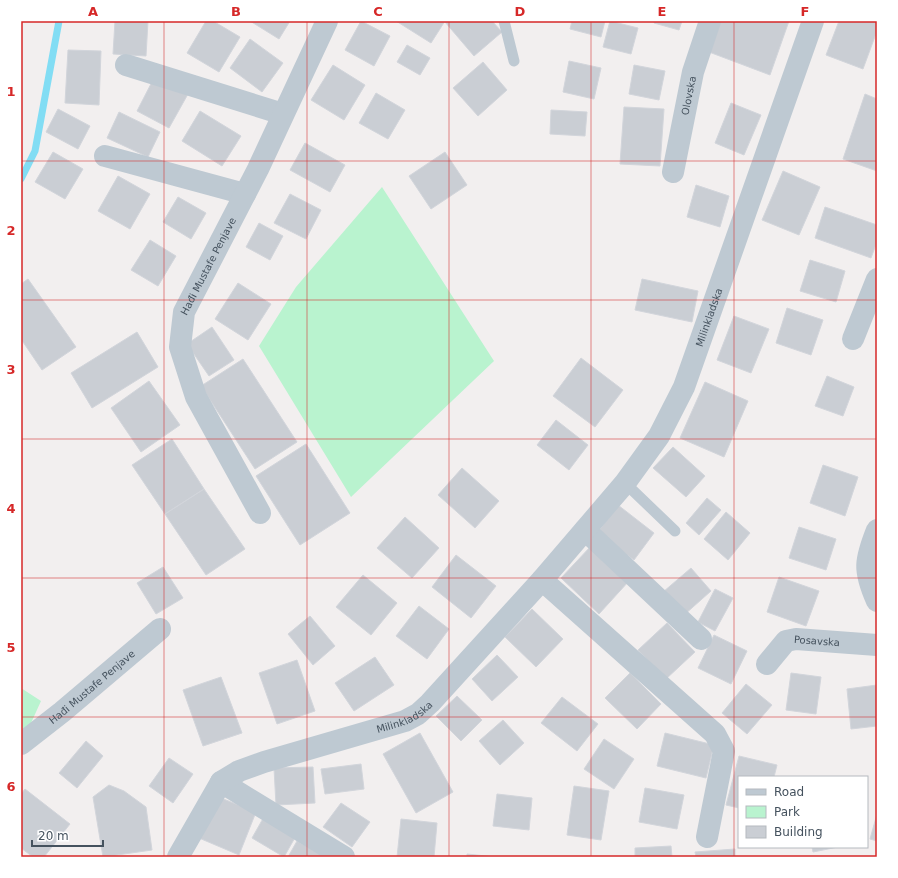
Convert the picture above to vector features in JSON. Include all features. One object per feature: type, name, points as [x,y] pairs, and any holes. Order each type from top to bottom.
[{"type":"street","name":"Hađi Mustafe Penjave","points":[[260,513],[196,397],[180,347],[184,312],[245,194],[327,21]]},
{"type":"street","name":"Olovska","points":[[673,172],[693,72],[710,21]]},
{"type":"street","name":"Milinkladska","points":[[178,857],[221,782],[239,771],[264,762],[405,721],[418,714],[436,697],[542,580],[625,483],[659,436],[684,387],[814,21]]},
{"type":"street","points":[[126,65],[283,114]]},
{"type":"street","points":[[105,156],[245,194]]},
{"type":"street","points":[[853,339],[877,279]]},
{"type":"street","points":[[585,530],[701,639]]},
{"type":"street","points":[[877,530],[867,554],[871,588],[877,601]]},
{"type":"street","points":[[542,580],[715,734],[724,751],[707,837]]},
{"type":"street","name":"Hađi Mustafe Penjave","points":[[21,744],[62,712],[160,629]]},
{"type":"street","name":"Posavska","points":[[767,664],[786,641],[796,639],[877,645]]},
{"type":"street","points":[[221,782],[344,857]]},
{"type":"lane","points":[[504,21],[514,61]]},
{"type":"lane","points":[[625,483],[675,531]]},
{"type":"green space","points":[[382,187],[494,361],[351,497],[259,346],[296,287]]},
{"type":"green space","points":[[21,688],[41,701],[31,723],[21,734]]},
{"type":"building","points":[[115,21],[148,21],[146,56],[113,54]]},
{"type":"building","points":[[206,21],[213,21],[240,37],[219,72],[187,53]]},
{"type":"building","points":[[250,21],[290,21],[279,39]]},
{"type":"building","points":[[361,21],[390,36],[374,66],[345,50]]},
{"type":"building","points":[[396,21],[445,21],[431,43]]},
{"type":"building","points":[[492,21],[502,32],[474,56],[445,22]]},
{"type":"building","points":[[572,21],[605,21],[601,37],[570,29]]},
{"type":"building","points":[[610,21],[638,28],[631,54],[603,47]]},
{"type":"building","points":[[654,21],[682,21],[679,30],[654,23]]},
{"type":"building","points":[[720,21],[789,21],[770,75],[709,52]]},
{"type":"building","points":[[839,21],[872,21],[877,23],[877,31],[863,69],[826,55]]},
{"type":"building","points":[[250,39],[283,63],[262,92],[230,68]]},
{"type":"building","points":[[407,45],[430,58],[420,75],[397,62]]},
{"type":"building","points":[[68,50],[101,51],[99,105],[65,103]]},
{"type":"building","points":[[569,61],[601,68],[594,99],[563,92]]},
{"type":"building","points":[[483,62],[507,90],[478,116],[453,88]]},
{"type":"building","points":[[333,65],[365,85],[344,120],[311,100]]},
{"type":"building","points":[[634,65],[665,71],[659,100],[629,94]]},
{"type":"building","points":[[155,76],[188,94],[169,128],[137,111]]},
{"type":"building","points":[[376,93],[405,110],[388,139],[359,123]]},
{"type":"building","points":[[865,94],[877,99],[877,171],[843,159]]},
{"type":"building","points":[[731,103],[761,115],[744,155],[715,143]]},
{"type":"building","points":[[624,107],[664,109],[660,166],[620,164]]},
{"type":"building","points":[[58,109],[90,126],[78,149],[46,132]]},
{"type":"building","points":[[551,110],[587,112],[585,136],[550,134]]},
{"type":"building","points":[[200,111],[241,136],[222,166],[182,141]]},
{"type":"building","points":[[119,112],[160,132],[148,157],[107,138]]},
{"type":"building","points":[[305,143],[345,165],[330,192],[290,170]]},
{"type":"building","points":[[53,152],[83,169],[65,199],[35,182]]},
{"type":"building","points":[[445,152],[467,185],[431,209],[409,176]]},
{"type":"building","points":[[783,171],[820,187],[799,235],[762,220]]},
{"type":"building","points":[[118,176],[150,194],[130,229],[98,211]]},
{"type":"building","points":[[696,185],[729,196],[720,227],[687,217]]},
{"type":"building","points":[[290,194],[321,210],[306,239],[274,223]]},
{"type":"building","points":[[178,197],[206,213],[191,239],[163,222]]},
{"type":"building","points":[[825,207],[877,225],[877,242],[871,258],[815,238]]},
{"type":"building","points":[[259,223],[283,236],[270,260],[246,247]]},
{"type":"building","points":[[150,240],[176,256],[158,286],[131,270]]},
{"type":"building","points":[[810,260],[845,271],[836,302],[800,291]]},
{"type":"building","points":[[28,279],[76,347],[42,370],[21,339],[21,284]]},
{"type":"building","points":[[642,279],[698,291],[692,322],[635,310]]},
{"type":"building","points":[[238,283],[271,304],[248,340],[215,319]]},
{"type":"building","points":[[787,308],[823,320],[811,355],[776,343]]},
{"type":"building","points":[[734,316],[769,329],[751,373],[717,360]]},
{"type":"building","points":[[212,327],[234,360],[209,376],[187,344]]},
{"type":"building","points":[[137,332],[158,367],[92,408],[71,373]]},
{"type":"building","points":[[581,358],[623,390],[595,427],[553,396]]},
{"type":"building","points":[[243,359],[297,442],[255,469],[201,386]]},
{"type":"building","points":[[827,376],[854,387],[843,416],[815,406]]},
{"type":"building","points":[[149,381],[180,425],[141,452],[111,408]]},
{"type":"building","points":[[705,382],[748,401],[724,457],[680,438]]},
{"type":"building","points":[[556,420],[588,445],[569,470],[537,445]]},
{"type":"building","points":[[172,439],[204,489],[165,514],[132,465]]},
{"type":"building","points":[[306,444],[350,513],[300,545],[256,476]]},
{"type":"building","points":[[673,447],[705,476],[686,497],[653,468]]},
{"type":"building","points":[[823,465],[858,477],[845,516],[810,503]]},
{"type":"building","points":[[462,468],[499,501],[475,528],[438,495]]},
{"type":"building","points":[[204,489],[245,549],[206,575],[165,514]]},
{"type":"building","points":[[707,498],[721,510],[699,535],[686,523]]},
{"type":"building","points":[[618,505],[654,533],[634,560],[597,533]]},
{"type":"building","points":[[726,512],[750,533],[728,560],[704,539]]},
{"type":"building","points":[[405,517],[439,548],[412,578],[377,548]]},
{"type":"building","points":[[799,527],[836,539],[826,570],[789,558]]},
{"type":"building","points":[[591,546],[629,581],[599,614],[561,578]]},
{"type":"building","points":[[456,555],[496,586],[471,618],[432,587]]},
{"type":"building","points":[[163,567],[183,598],[156,614],[137,583]]},
{"type":"building","points":[[691,568],[711,591],[684,615],[663,592]]},
{"type":"building","points":[[363,575],[397,603],[371,635],[336,607]]},
{"type":"building","points":[[779,577],[819,591],[806,626],[767,612]]},
{"type":"building","points":[[715,589],[733,598],[715,631],[698,622]]},
{"type":"building","points":[[419,606],[449,629],[427,659],[396,636]]},
{"type":"building","points":[[532,609],[563,639],[536,667],[505,637]]},
{"type":"building","points":[[310,616],[335,646],[313,665],[288,634]]},
{"type":"building","points":[[667,623],[695,652],[666,679],[638,650]]},
{"type":"building","points":[[714,635],[747,651],[731,684],[698,668]]},
{"type":"building","points":[[497,655],[518,677],[492,701],[472,679]]},
{"type":"building","points":[[375,657],[394,685],[354,711],[335,683]]},
{"type":"building","points":[[297,660],[315,711],[277,724],[259,673]]},
{"type":"building","points":[[630,673],[661,704],[637,729],[605,698]]},
{"type":"building","points":[[791,673],[821,677],[816,714],[786,710]]},
{"type":"building","points":[[221,677],[242,733],[203,746],[183,690]]},
{"type":"building","points":[[746,684],[772,705],[747,734],[722,713]]},
{"type":"building","points":[[877,685],[877,726],[851,729],[847,689]]},
{"type":"building","points":[[457,696],[482,720],[461,741],[436,716]]},
{"type":"building","points":[[562,697],[598,724],[577,751],[541,723]]},
{"type":"building","points":[[503,720],[524,743],[500,765],[479,741]]},
{"type":"building","points":[[420,733],[453,792],[416,813],[383,754]]},
{"type":"building","points":[[665,733],[714,745],[706,778],[657,766]]},
{"type":"building","points":[[604,739],[634,759],[614,789],[584,769]]},
{"type":"building","points":[[86,741],[103,756],[77,788],[59,773]]},
{"type":"building","points":[[739,756],[777,765],[774,776],[738,776],[738,808],[726,805]]},
{"type":"building","points":[[169,758],[193,774],[173,803],[149,786]]},
{"type":"building","points":[[361,764],[364,789],[325,794],[321,769]]},
{"type":"building","points":[[313,767],[315,803],[276,805],[274,768]]},
{"type":"building","points":[[109,785],[124,791],[146,807],[152,850],[103,857],[93,797]]},
{"type":"building","points":[[574,786],[609,791],[601,840],[567,835]]},
{"type":"building","points":[[645,788],[684,795],[677,829],[639,822]]},
{"type":"building","points":[[25,789],[70,824],[44,857],[33,857],[21,848],[21,794]]},
{"type":"building","points":[[497,794],[532,798],[529,830],[493,826]]},
{"type":"building","points":[[216,796],[256,812],[239,855],[199,838]]},
{"type":"building","points":[[341,803],[370,822],[352,847],[323,827]]},
{"type":"building","points":[[877,814],[877,841],[870,839]]},
{"type":"building","points":[[265,815],[297,834],[284,857],[252,838]]},
{"type":"building","points":[[401,819],[437,823],[434,857],[397,857]]},
{"type":"building","points":[[297,841],[325,857],[288,857]]},
{"type":"building","points":[[671,846],[672,857],[635,857],[635,848]]},
{"type":"building","points":[[812,848],[833,848],[813,852]]},
{"type":"building","points":[[735,849],[735,857],[696,857],[695,852]]},
{"type":"building","points":[[467,854],[495,857],[467,857]]},
{"type":"waterway","points":[[21,179],[35,151],[59,21]]}]
